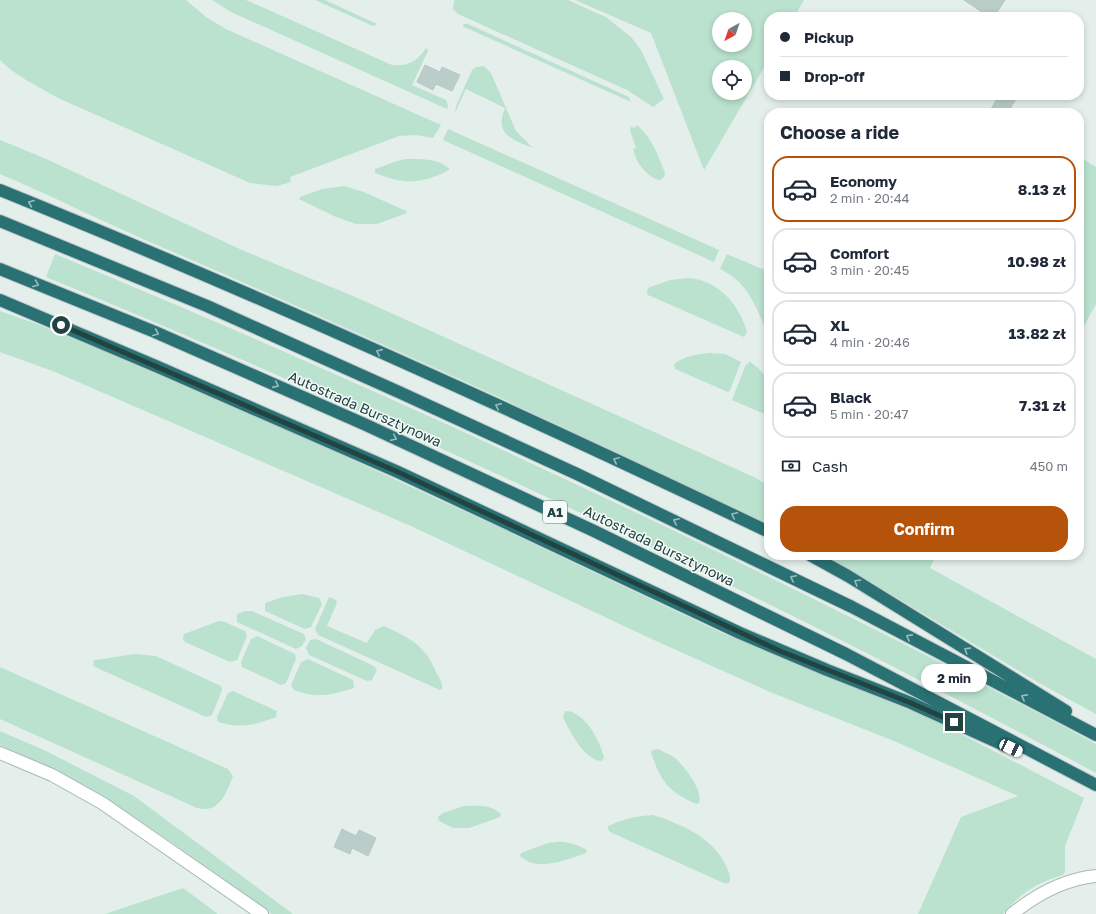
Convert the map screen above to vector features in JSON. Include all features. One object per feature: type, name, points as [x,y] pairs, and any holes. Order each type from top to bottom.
[{"type":"highway","points":[[0,190],[190,269],[412,367],[764,530]]},
{"type":"highway","name":"Autostrada Bursztynowa","points":[[0,221],[207,306],[577,474],[852,607],[1096,735]]},
{"type":"highway","name":"Autostrada Bursztynowa","points":[[0,269],[155,332],[350,418],[587,528],[846,654],[1096,786]]},
{"type":"highway","points":[[0,300],[398,472],[740,633],[827,670],[911,703],[1096,786]]},
{"type":"highway","points":[[819,560],[848,576],[1096,729]]},
{"type":"street","points":[[0,753],[52,775],[102,803],[262,914]]},
{"type":"street","points":[[1012,914],[1027,902],[1048,890],[1079,878],[1096,876]]},
{"type":"green space","points":[[0,0],[186,0],[206,17],[226,29],[441,125],[433,138],[416,135],[399,136],[290,177],[291,182],[277,186],[250,183],[58,98],[11,70],[0,60]]},
{"type":"green space","points":[[212,0],[246,0],[392,65],[403,65],[416,60],[426,48],[428,51],[412,85],[446,100],[448,105],[447,109],[231,12]]},
{"type":"green space","points":[[315,0],[325,0],[377,24],[373,26]]},
{"type":"green space","points":[[454,0],[568,0],[606,17],[632,38],[641,50],[664,99],[653,107],[627,90],[458,14],[453,9]]},
{"type":"green space","points":[[575,0],[804,0],[797,12],[764,12],[764,68],[752,88],[752,60],[712,60],[712,100],[745,100],[704,170],[651,33]]},
{"type":"green space","points":[[464,24],[468,24],[629,97],[631,102],[462,26]]},
{"type":"green space","points":[[484,66],[491,73],[516,131],[533,148],[512,139],[503,130],[502,117],[505,108],[466,89],[455,113],[456,106],[472,70],[476,67]]},
{"type":"green space","points":[[637,125],[651,141],[660,160],[665,173],[663,178],[660,180],[653,178],[637,161],[633,149],[636,148],[630,130],[631,126],[634,128]]},
{"type":"green space","points":[[448,129],[719,250],[714,262],[443,140]]},
{"type":"green space","points":[[0,140],[44,158],[242,250],[360,299],[756,478],[764,483],[764,524],[458,378],[125,231],[0,174]]},
{"type":"green space","points":[[406,159],[435,161],[450,169],[436,176],[419,181],[391,179],[375,173],[375,169]]},
{"type":"green space","points":[[1084,160],[1096,167],[1096,304],[1084,326]]},
{"type":"green space","points":[[344,186],[364,192],[406,211],[407,213],[377,224],[356,224],[336,217],[299,199],[300,197],[322,189]]},
{"type":"green space","points":[[55,254],[322,368],[499,448],[846,615],[971,678],[1096,744],[1096,773],[968,705],[708,574],[446,450],[180,333],[46,277]]},
{"type":"green space","points":[[727,254],[764,270],[764,326],[751,298],[745,289],[738,281],[720,269]]},
{"type":"green space","points":[[689,278],[710,284],[718,289],[733,303],[739,312],[747,332],[744,337],[648,295],[647,293],[648,288],[670,280]]},
{"type":"green space","points":[[0,311],[94,347],[309,440],[494,525],[720,632],[936,721],[1084,798],[1065,846],[1065,871],[1063,875],[1037,885],[1016,900],[1003,914],[918,914],[961,817],[1018,796],[894,741],[770,692],[656,641],[413,527],[55,372],[0,352]]},
{"type":"green space","points":[[710,353],[725,354],[741,362],[728,392],[675,369],[674,364],[682,359]]},
{"type":"green space","points":[[749,361],[764,375],[764,414],[732,400],[746,364],[748,365]]},
{"type":"green space","points":[[833,560],[934,560],[930,568],[1096,659],[1096,714],[1039,683]]},
{"type":"green space","points":[[302,594],[319,598],[322,604],[311,627],[305,629],[265,611],[265,603],[283,597]]},
{"type":"green space","points":[[329,597],[336,600],[337,603],[327,626],[367,643],[375,630],[384,626],[402,634],[416,643],[427,655],[440,680],[442,689],[440,690],[318,635],[315,629]]},
{"type":"green space","points":[[245,611],[252,611],[304,634],[306,639],[302,646],[296,649],[237,622],[237,614]]},
{"type":"green space","points":[[219,621],[225,622],[245,631],[247,636],[237,660],[230,662],[185,642],[183,639],[184,634]]},
{"type":"green space","points":[[257,636],[295,654],[296,659],[286,683],[281,685],[242,667],[241,662],[251,639]]},
{"type":"green space","points":[[316,639],[374,666],[377,670],[372,680],[367,681],[309,655],[306,648],[310,640]]},
{"type":"green space","points":[[134,654],[156,656],[221,686],[222,690],[212,715],[206,717],[93,665],[94,660]]},
{"type":"green space","points":[[308,659],[353,680],[354,688],[338,693],[324,695],[303,693],[294,690],[291,685],[301,662]]},
{"type":"green space","points":[[0,667],[228,769],[233,776],[228,789],[221,801],[216,805],[205,809],[197,808],[0,719]]},
{"type":"green space","points":[[233,691],[277,711],[276,717],[241,726],[218,722],[217,717],[228,693]]},
{"type":"green space","points":[[565,711],[572,712],[585,721],[595,736],[602,751],[604,758],[601,761],[589,756],[578,744],[563,717]]},
{"type":"green space","points":[[0,731],[46,751],[134,796],[293,914],[272,914],[164,837],[98,794],[62,774],[0,745]]},
{"type":"green space","points":[[658,749],[675,758],[688,773],[699,792],[699,803],[696,804],[679,795],[672,790],[662,778],[651,752]]},
{"type":"green space","points":[[464,806],[488,807],[501,814],[500,817],[469,828],[453,828],[439,821],[438,817],[443,813]]},
{"type":"green space","points":[[653,815],[685,827],[704,839],[712,846],[725,864],[730,875],[730,882],[726,884],[610,832],[608,829],[608,826],[625,820]]},
{"type":"green space","points":[[565,842],[580,846],[587,850],[586,853],[562,861],[544,864],[535,864],[520,856],[521,853],[548,843]]},
{"type":"green space","points":[[183,888],[218,914],[105,914]]},
{"type":"building","points":[[964,0],[1005,0],[997,12],[982,12]]},
{"type":"building","points":[[425,65],[440,72],[442,67],[460,75],[452,91],[436,84],[433,90],[417,82]]},
{"type":"building","points":[[996,100],[1015,100],[1011,108],[992,108]]},
{"type":"building","points":[[342,829],[356,836],[359,830],[376,838],[368,856],[352,848],[350,854],[334,847]]},
{"type":"route","points":[[61,325],[398,472],[514,525],[630,582],[780,651],[911,703],[954,722]]}]
